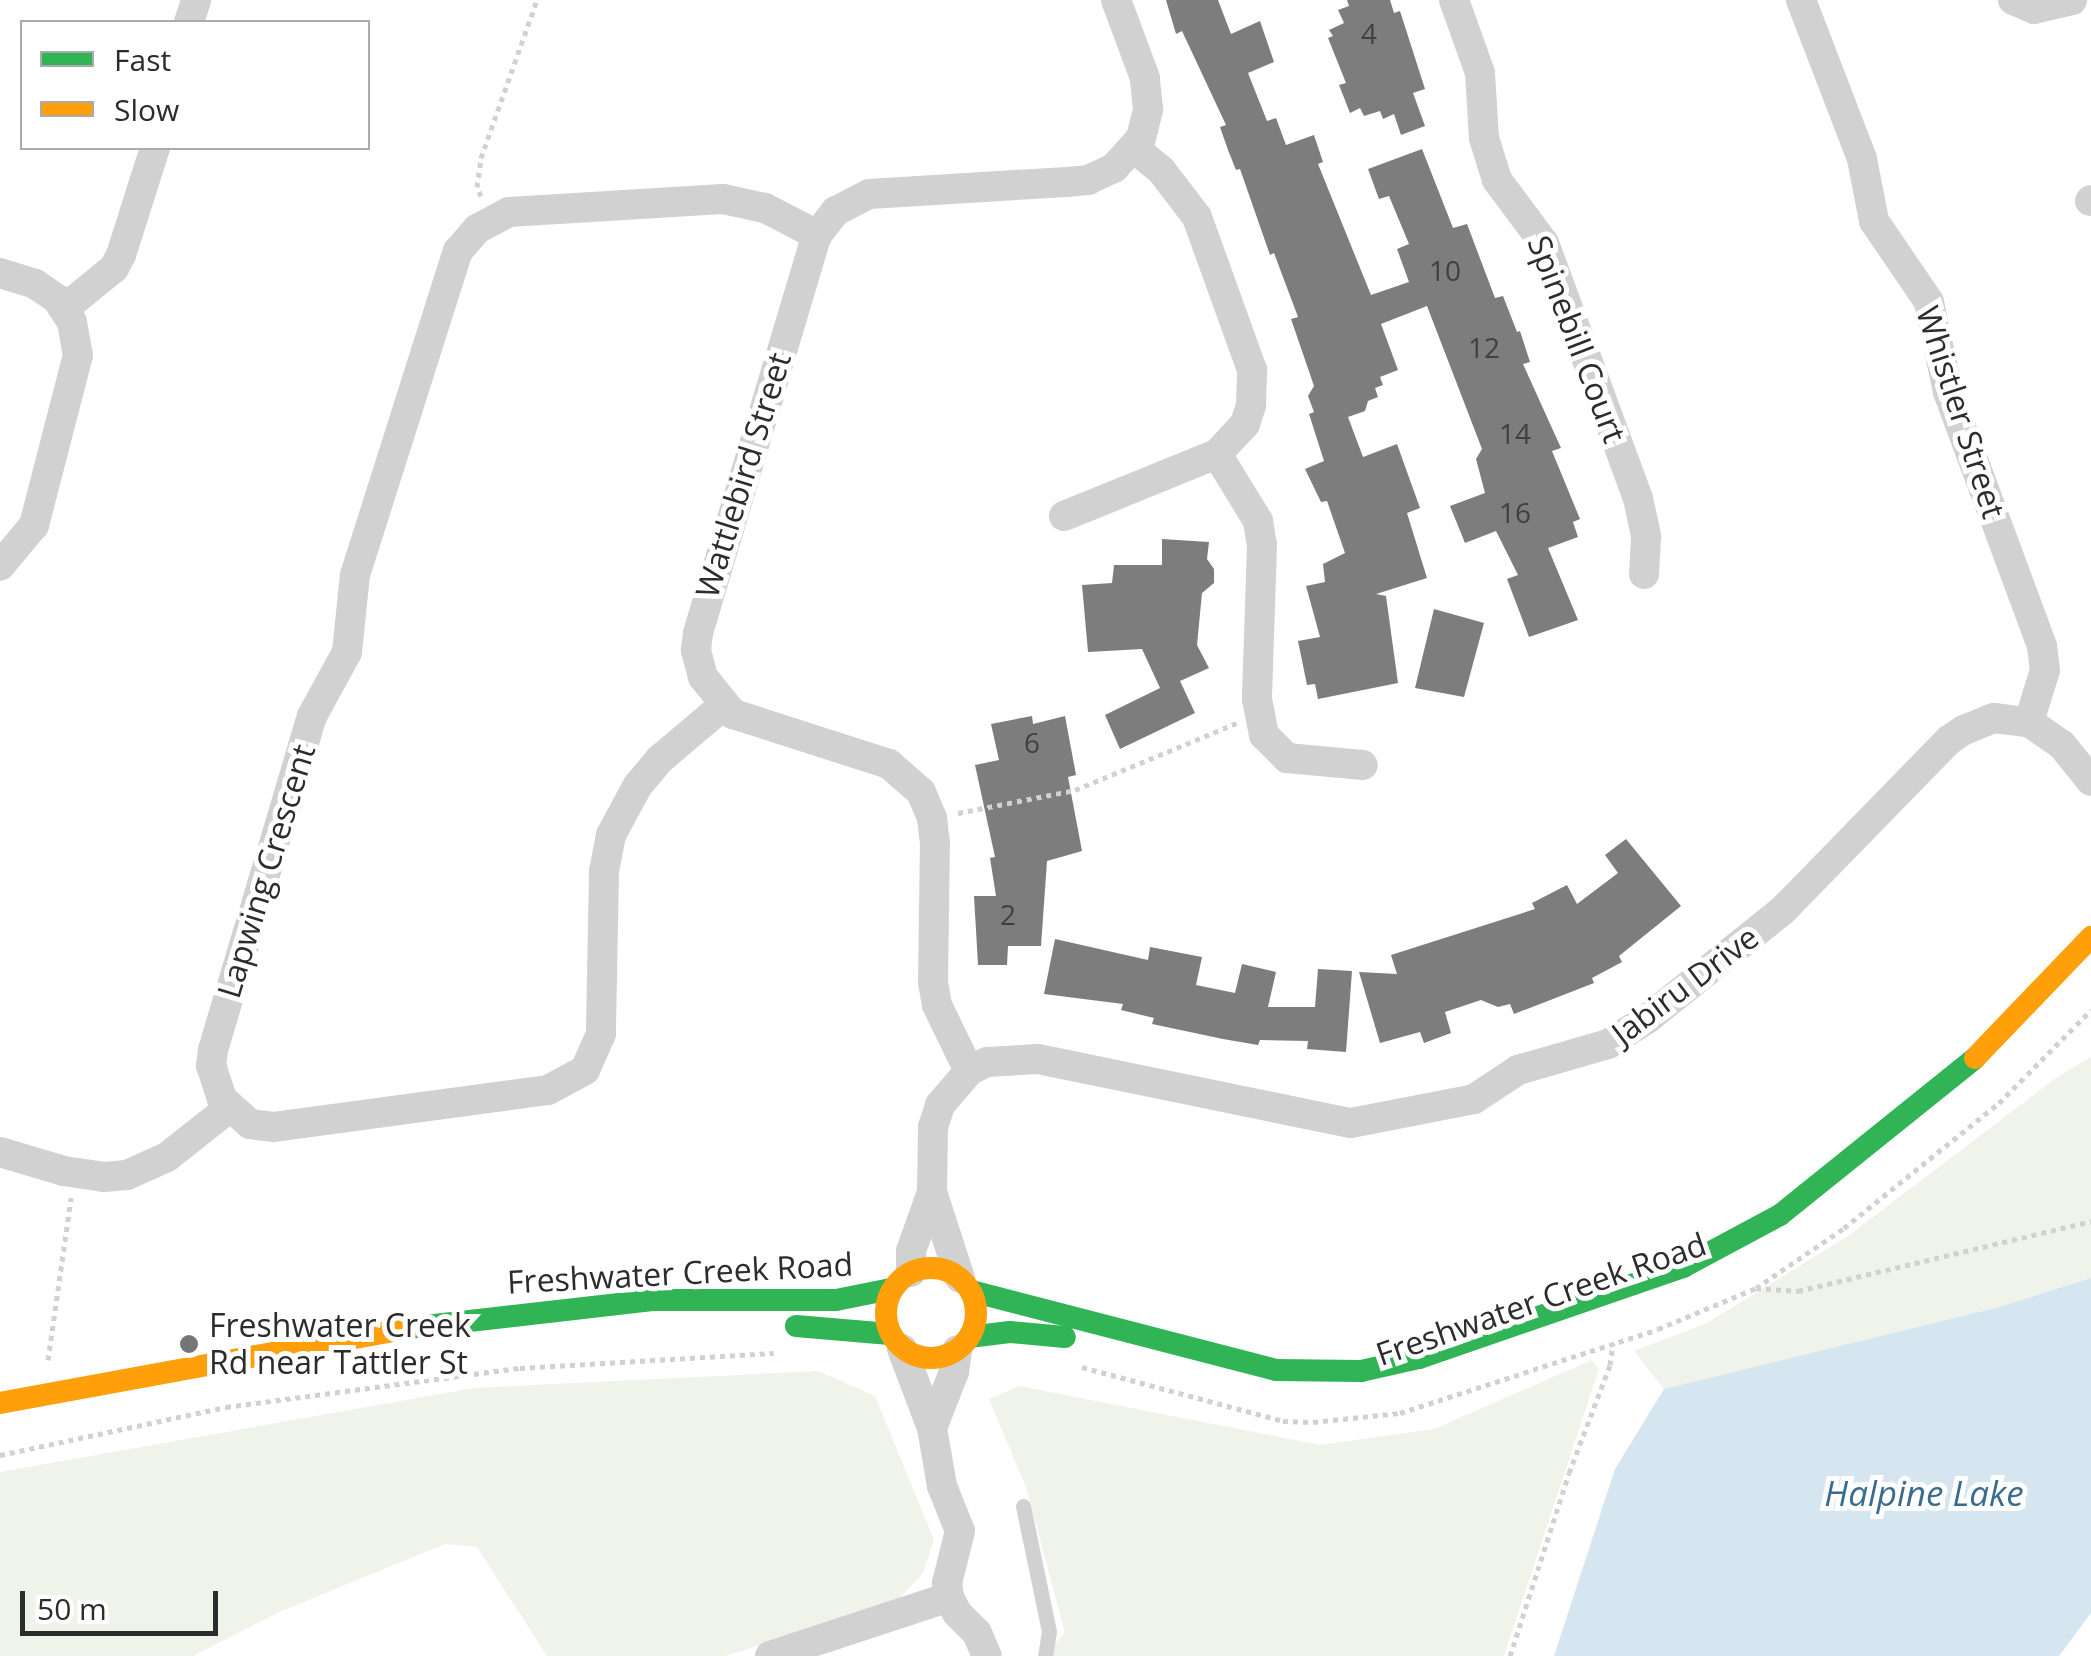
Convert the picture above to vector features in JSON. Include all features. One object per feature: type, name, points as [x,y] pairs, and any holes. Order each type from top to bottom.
[{"type":"main road","name":"Freshwater Creek Road","points":[[965,1284],[1276,1370],[1361,1371],[1419,1358],[1647,1282],[1719,1251],[1766,1224],[1824,1183],[1980,1054],[2091,937]]},
{"type":"main road","points":[[2035,1030],[2091,968]]},
{"type":"main road","name":"Freshwater Creek Road","points":[[963,1344],[1010,1332],[1076,1338],[1132,1351],[1227,1382],[1290,1392],[1354,1392],[1399,1385],[1656,1301],[1754,1256],[1850,1188],[2012,1053]]},
{"type":"main road","points":[[936,1268],[965,1284],[976,1314],[963,1344],[930,1358],[896,1341],[886,1304],[901,1280],[936,1268]]},
{"type":"main road","name":"Freshwater Creek Road","points":[[0,1403],[325,1340],[461,1320],[654,1300],[836,1300],[901,1280]]},
{"type":"main road","name":"Freshwater Creek Road","points":[[770,1326],[822,1326],[896,1341]]},
{"type":"main road","points":[[0,1426],[352,1362]]},
{"type":"street","points":[[492,218],[531,208],[723,199],[765,208],[817,235],[836,211],[869,194],[1088,180],[1114,168],[1134,148],[1146,123],[1148,93],[1116,0]]},
{"type":"street","name":"Spinebill Court","points":[[1454,0],[1480,74],[1484,138],[1497,180],[1544,242],[1638,498],[1646,537],[1644,574]]},
{"type":"street","name":"Whistler Street","points":[[1801,0],[1862,159],[1874,221],[1929,302],[1948,392],[2042,646],[2045,670],[2029,722]]},
{"type":"street","points":[[2012,0],[2034,9],[2072,0]]},
{"type":"street","points":[[1064,516],[1217,454],[1245,424],[1254,388],[1252,370],[1196,217],[1161,170],[1134,148]]},
{"type":"street","points":[[65,308],[114,268],[154,150]]},
{"type":"street","name":"Lapwing Crescent","points":[[230,1108],[214,1085],[213,1050],[312,716],[347,652],[355,576],[446,280],[458,252],[492,218]]},
{"type":"street","name":"Wattlebird Street","points":[[724,705],[698,666],[700,617],[817,235]]},
{"type":"street","points":[[0,273],[35,284],[65,308],[78,338],[75,372],[34,524],[0,566]]},
{"type":"street","points":[[1217,454],[1249,502],[1260,533],[1259,718],[1264,735],[1288,758],[1363,765]]},
{"type":"street","points":[[0,1152],[64,1172],[104,1178],[153,1166],[230,1108],[250,1124],[274,1128],[548,1090],[585,1070],[601,1034],[604,872],[612,835],[630,798],[660,759],[724,705],[750,722],[888,764],[911,780],[932,818],[933,982],[944,1025],[968,1071],[950,1088],[936,1116],[932,1192],[901,1280]]},
{"type":"street","name":"Jabiru Drive","points":[[968,1071],[1008,1058],[1038,1059],[1352,1123],[1474,1098],[1518,1070],[1572,1056],[1626,1034],[1783,910],[1948,740],[1994,718],[2029,722]]},
{"type":"street","points":[[2029,722],[2062,745],[2091,781]]},
{"type":"street","points":[[932,1192],[965,1284]]},
{"type":"street","points":[[896,1341],[932,1428],[942,1486],[960,1530],[959,1548],[947,1583],[949,1597],[957,1613],[976,1632],[987,1656]]},
{"type":"street","points":[[932,1428],[963,1344]]},
{"type":"street","points":[[770,1656],[949,1597]]},
{"type":"lane","points":[[1024,1506],[1049,1630],[1045,1656]]},
{"type":"path","points":[[492,218],[477,188],[481,158],[537,0]]},
{"type":"path","points":[[932,818],[1075,790],[1216,728],[1259,718]]},
{"type":"path","points":[[47,1369],[73,1206],[64,1172]]},
{"type":"path","points":[[1756,1288],[1798,1291],[2091,1221]]},
{"type":"path","points":[[1510,1656],[1614,1343]]},
{"type":"path","points":[[0,1455],[226,1407],[501,1370],[794,1352]]},
{"type":"shaded area","points":[[2091,1057],[2091,1278],[1999,1307],[1664,1389],[1634,1351],[1707,1323],[1848,1236],[2056,1078]]},
{"type":"shaded area","points":[[1592,1360],[1599,1369],[1504,1656],[1043,1656],[1065,1633],[1026,1487],[989,1399],[1019,1386],[1320,1445],[1434,1429]]},
{"type":"shaded area","points":[[818,1371],[875,1396],[934,1540],[923,1573],[894,1604],[725,1656],[547,1656],[477,1547],[445,1544],[279,1612],[193,1656],[0,1656],[0,1472],[474,1388]]},
{"type":"water","name":"Halpine Lake","points":[[2091,1278],[2091,1613],[2059,1656],[1554,1656],[1615,1469],[1664,1389],[1999,1307]]},
{"type":"building","points":[[1166,0],[1218,0],[1231,34],[1260,21],[1274,62],[1248,73],[1267,121],[1276,118],[1286,145],[1314,135],[1323,162],[1318,164],[1371,295],[1409,282],[1397,249],[1409,244],[1389,196],[1379,199],[1368,169],[1422,149],[1453,228],[1467,224],[1495,298],[1503,296],[1517,332],[1520,331],[1530,362],[1523,364],[1561,448],[1552,451],[1580,519],[1573,522],[1578,537],[1548,548],[1578,620],[1529,637],[1507,579],[1518,575],[1496,531],[1465,543],[1450,506],[1485,493],[1476,459],[1482,449],[1427,306],[1381,324],[1398,370],[1380,377],[1383,385],[1375,388],[1378,397],[1368,401],[1365,411],[1348,417],[1363,457],[1397,444],[1420,508],[1407,513],[1427,578],[1376,594],[1386,596],[1398,683],[1318,699],[1315,684],[1307,685],[1298,641],[1320,637],[1306,586],[1325,582],[1323,564],[1345,553],[1327,501],[1321,502],[1305,469],[1324,461],[1309,414],[1314,412],[1308,396],[1314,386],[1291,319],[1298,317],[1274,253],[1270,255],[1240,169],[1236,170],[1228,150],[1220,127],[1226,125],[1182,31],[1176,34]]},
{"type":"building","points":[[1347,0],[1390,0],[1394,13],[1400,11],[1425,89],[1413,93],[1425,126],[1401,135],[1394,114],[1383,119],[1380,111],[1364,116],[1360,108],[1350,113],[1339,85],[1346,83],[1328,38],[1333,36],[1329,30],[1344,23],[1338,10],[1349,6]]},
{"type":"building","points":[[1162,539],[1209,542],[1207,559],[1214,569],[1214,583],[1202,593],[1197,645],[1209,668],[1180,681],[1195,713],[1120,749],[1105,715],[1160,688],[1142,649],[1088,652],[1082,585],[1112,583],[1114,565],[1162,565]]},
{"type":"building","points":[[1434,609],[1484,623],[1464,697],[1415,688]]},
{"type":"building","points":[[1032,716],[1033,724],[1065,716],[1076,775],[1068,777],[1082,851],[1047,861],[1041,946],[1008,946],[1007,965],[978,965],[974,896],[996,896],[990,858],[995,857],[975,765],[999,760],[991,724]]},
{"type":"building","points":[[1626,839],[1681,906],[1619,956],[1622,962],[1592,978],[1594,983],[1514,1014],[1510,1004],[1498,1007],[1481,1000],[1445,1012],[1451,1033],[1424,1043],[1420,1032],[1380,1043],[1359,972],[1397,974],[1391,955],[1535,909],[1532,903],[1567,885],[1577,904],[1618,873],[1605,855]]},
{"type":"building","points":[[1055,939],[1148,960],[1150,947],[1202,957],[1196,985],[1235,993],[1242,964],[1276,972],[1268,1007],[1315,1007],[1318,969],[1352,971],[1346,1052],[1307,1049],[1308,1041],[1260,1040],[1258,1045],[1223,1039],[1152,1024],[1154,1018],[1121,1010],[1123,1004],[1044,994]]},
{"type":"traffic: fast","points":[[971,1291],[1276,1370],[1361,1371],[1419,1358],[1683,1267],[1780,1215],[1975,1058]]},
{"type":"traffic: fast","points":[[408,1328],[654,1300],[836,1300],[891,1289]]},
{"type":"traffic: fast","points":[[796,1326],[890,1334]]},
{"type":"traffic: fast","points":[[969,1337],[1010,1332],[1065,1337]]},
{"type":"traffic: slow","points":[[1975,1058],[2091,937]]},
{"type":"traffic: slow","points":[[931,1268],[948,1271],[963,1281],[973,1296],[976,1313],[973,1330],[963,1345],[948,1355],[931,1358],[914,1355],[899,1345],[889,1330],[886,1313],[889,1296],[899,1281],[914,1271],[931,1268]]},
{"type":"traffic: slow","points":[[0,1403],[408,1328]]},
{"type":"place","name":"Freshwater Creek Rd near Tattler St","points":[[189,1344]]}]
